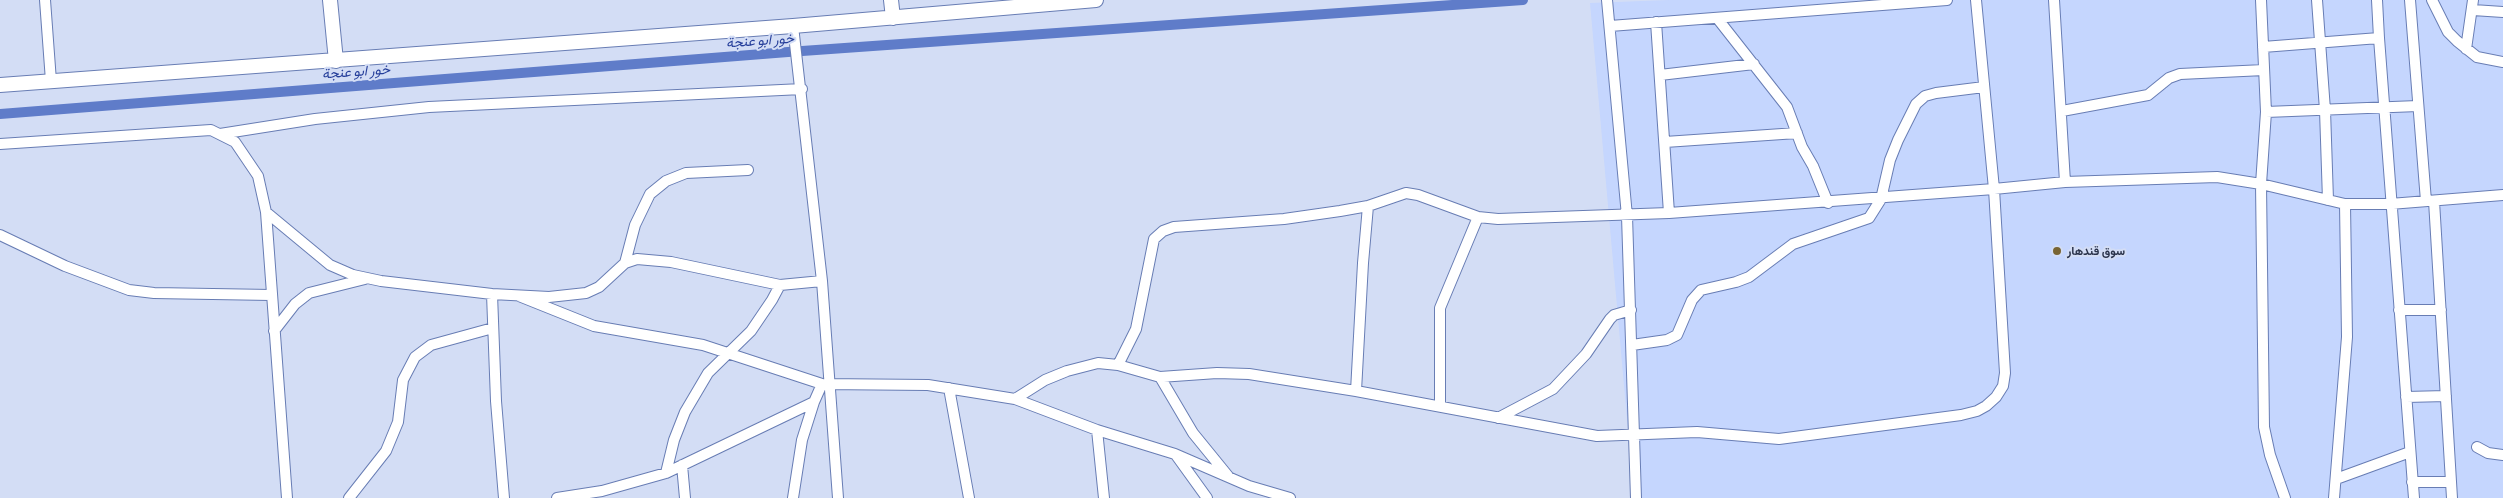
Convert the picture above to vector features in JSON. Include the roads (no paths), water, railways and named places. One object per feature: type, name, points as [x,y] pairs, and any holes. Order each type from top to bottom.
[{"type":"street","points":[[45,0],[51,81]]},
{"type":"street","points":[[330,0],[336,60]]},
{"type":"street","points":[[891,0],[893,18]]},
{"type":"street","points":[[0,85],[793,26],[1096,0]]},
{"type":"street","points":[[1610,26],[1947,0]]},
{"type":"street","points":[[1015,399],[1031,387],[1067,371],[1098,363],[1118,365],[1160,377],[1218,373],[1249,374],[1356,390],[1597,436],[1636,436],[1697,432],[1780,439],[1961,415],[1976,411],[1986,406],[1996,397],[2003,386],[2005,373],[1994,189],[1976,0]]},
{"type":"street","points":[[2054,0],[2065,182]]},
{"type":"street","points":[[2261,0],[2266,112],[2261,184],[2264,427],[2270,455],[2285,498]]},
{"type":"street","points":[[2317,0],[2325,110],[2328,200]]},
{"type":"street","points":[[2377,0],[2390,204],[2414,498]]},
{"type":"street","points":[[2410,0],[2418,106],[2441,310],[2452,498]]},
{"type":"street","points":[[2432,0],[2448,32],[2466,49],[2477,57],[2503,62]]},
{"type":"street","points":[[1607,3],[1627,216],[1636,436],[1636,498]]},
{"type":"street","points":[[2466,49],[2473,5],[2503,12]]},
{"type":"street","points":[[1716,18],[1787,107],[1828,203]]},
{"type":"street","points":[[1656,22],[1669,213]]},
{"type":"street","points":[[793,26],[802,90],[822,281],[826,384],[838,498]]},
{"type":"street","points":[[2263,47],[2379,38]]},
{"type":"street","points":[[1660,75],[1754,64]]},
{"type":"street","points":[[2062,111],[2148,95],[2169,78],[2180,74],[2264,70]]},
{"type":"street","points":[[1632,345],[1668,340],[1677,335],[1692,300],[1701,290],[1749,277],[1793,244],[1869,218],[1881,199],[1890,160],[1906,120],[1916,104],[1925,96],[1936,93],[1984,87]]},
{"type":"street","points":[[220,134],[315,119],[429,107],[802,90]]},
{"type":"street","points":[[2266,112],[2418,106]]},
{"type":"street","points":[[0,144],[211,130],[235,142],[258,176],[266,212],[287,498]]},
{"type":"street","points":[[1665,142],[1797,133]]},
{"type":"street","points":[[266,212],[330,265],[353,275],[492,294],[549,297],[586,293],[599,287],[624,262],[635,225],[650,194],[666,181],[686,173],[748,170]]},
{"type":"street","points":[[1118,365],[1136,329],[1148,278],[1150,250],[1158,234],[1174,227],[1284,219],[1368,206],[1406,194],[1418,195],[1478,217],[1627,216],[1881,199],[2065,182],[2217,178],[2261,184],[2345,204],[2390,204],[2503,195]]},
{"type":"street","points":[[2334,498],[2347,337],[2345,204]]},
{"type":"street","points":[[1356,390],[1368,206]]},
{"type":"street","points":[[1440,406],[1440,308],[1478,217]]},
{"type":"street","points":[[0,234],[65,266],[129,290],[154,293],[271,294]]},
{"type":"street","points":[[624,262],[637,259],[654,260],[780,285],[822,281]]},
{"type":"street","points":[[274,331],[295,304],[309,293],[368,278]]},
{"type":"street","points":[[666,473],[674,440],[686,412],[708,373],[751,330],[780,285]]},
{"type":"street","points":[[492,294],[496,401],[504,498]]},
{"type":"street","points":[[519,296],[594,326],[703,345],[826,384],[909,384],[949,388],[1015,399],[1097,430],[1175,454],[1230,478],[1290,498]]},
{"type":"street","points":[[1498,418],[1553,389],[1580,361],[1610,319],[1614,315],[1631,310]]},
{"type":"street","points":[[2399,310],[2441,310]]},
{"type":"street","points":[[349,498],[386,451],[398,422],[403,380],[415,357],[431,345],[493,328]]},
{"type":"street","points":[[1160,377],[1193,433],[1230,478]]},
{"type":"street","points":[[793,498],[802,440],[814,402],[826,384]]},
{"type":"street","points":[[949,388],[969,498]]},
{"type":"street","points":[[2406,397],[2446,396]]},
{"type":"street","points":[[557,498],[602,494],[666,473],[814,402]]},
{"type":"street","points":[[1097,430],[1104,498]]},
{"type":"street","points":[[2477,447],[2488,453],[2503,455]]},
{"type":"street","points":[[2336,480],[2410,452]]},
{"type":"street","points":[[1175,454],[1207,498]]},
{"type":"street","points":[[682,465],[685,498]]},
{"type":"street","points":[[2412,482],[2451,482]]},
{"type":"waterway","name":"خور ابو عنجة","points":[[0,114],[788,52],[1523,0]]},
{"type":"place","name":"سوق قندهار","points":[[2057,251]]}]
